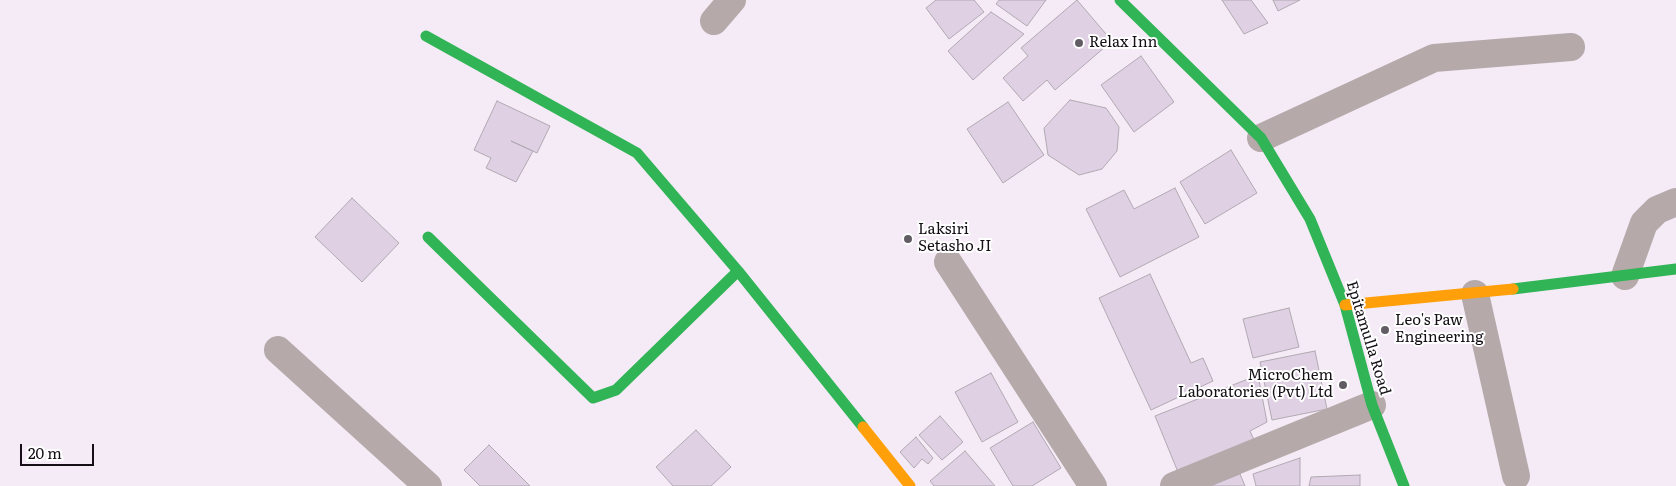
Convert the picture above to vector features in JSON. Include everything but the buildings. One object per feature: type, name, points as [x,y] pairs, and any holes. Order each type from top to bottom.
[{"type":"street","points":[[714,21],[732,0]]},
{"type":"street","name":"Epitamulla Road","points":[[1120,0],[1261,138],[1310,219],[1345,305],[1372,405],[1404,486]]},
{"type":"street","points":[[426,36],[637,153],[738,271],[910,486]]},
{"type":"street","points":[[1261,138],[1434,58],[1571,47]]},
{"type":"street","points":[[1625,276],[1644,223],[1656,210],[1676,202]]},
{"type":"street","points":[[428,236],[593,398],[616,390],[738,271]]},
{"type":"street","points":[[948,262],[1093,486]]},
{"type":"street","points":[[1345,305],[1475,294],[1676,269]]},
{"type":"street","points":[[1475,294],[1516,476]]},
{"type":"street","points":[[278,350],[428,486]]},
{"type":"street","points":[[1174,486],[1372,405]]},
{"type":"traffic: fast","points":[[1120,0],[1261,138],[1310,219],[1345,305],[1372,405],[1404,486]]},
{"type":"traffic: fast","points":[[426,36],[637,153],[738,271],[863,427]]},
{"type":"traffic: fast","points":[[428,237],[593,398],[616,390],[738,271]]},
{"type":"traffic: fast","points":[[1513,289],[1676,269]]},
{"type":"traffic: slow","points":[[1345,305],[1513,289]]},
{"type":"traffic: slow","points":[[863,427],[910,486]]},
{"type":"place","name":"Relax Inn","points":[[1079,43]]},
{"type":"place","name":"Laksiri Setasho JI","points":[[908,239]]},
{"type":"place","name":"Leo's Paw Engineering","points":[[1385,330]]},
{"type":"place","name":"MicroChem Laboratories (Pvt) Ltd","points":[[1343,385]]}]
